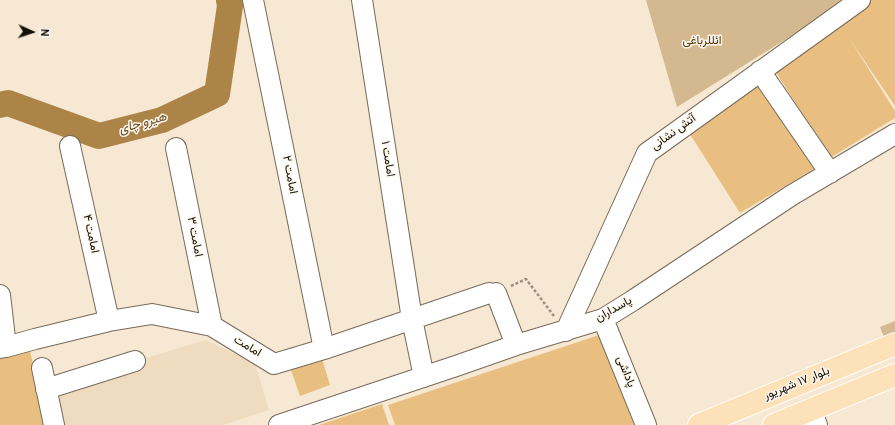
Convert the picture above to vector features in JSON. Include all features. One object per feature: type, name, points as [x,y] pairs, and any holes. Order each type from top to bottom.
[{"type":"main road","name":"بلوار ١٧ شهریور","points":[[699,425],[895,344]]},
{"type":"main road","points":[[852,362],[808,387],[806,394],[810,399],[817,400],[892,381]]},
{"type":"main road","points":[[774,425],[814,417],[856,391]]},
{"type":"street","name":"امامت ۲","points":[[253,0],[324,349]]},
{"type":"street","name":"امامت ۱","points":[[362,0],[412,319],[424,377]]},
{"type":"street","name":"آتش نشانی","points":[[566,331],[647,153],[860,0]]},
{"type":"street","points":[[760,71],[830,173]]},
{"type":"street","name":"پاسداران","points":[[279,425],[516,345],[603,319],[792,195],[895,134]]},
{"type":"street","name":"امامت ۴","points":[[70,146],[109,321]]},
{"type":"street","name":"امامت ۳","points":[[176,148],[212,326]]},
{"type":"street","name":"امامت","points":[[3,348],[109,321],[152,314],[212,326],[274,364],[324,349],[492,293]]},
{"type":"street","points":[[492,293],[516,345]]},
{"type":"street","points":[[0,295],[3,348]]},
{"type":"street","name":"پاداشی","points":[[603,319],[646,425]]},
{"type":"street","points":[[46,389],[135,361]]},
{"type":"street","points":[[42,368],[54,425]]},
{"type":"path","points":[[492,293],[526,279],[566,331]]},
{"type":"shaded area","points":[[206,340],[255,364],[269,410],[223,425],[59,425],[49,387]]},
{"type":"green space","name":"ائللرباغی","points":[[646,0],[849,0],[677,107]]},
{"type":"green space","points":[[895,321],[895,332],[884,337],[880,327]]},
{"type":"building","points":[[863,0],[895,0],[895,106],[849,38],[895,111],[895,118],[830,158],[772,66]]},
{"type":"building","points":[[757,80],[817,167],[740,213],[688,131]]},
{"type":"building","points":[[602,334],[638,425],[395,425],[388,405]]},
{"type":"building","points":[[30,351],[47,425],[0,425],[0,354]]},
{"type":"building","points":[[322,359],[330,385],[300,396],[291,370]]},
{"type":"building","points":[[382,404],[389,425],[319,425]]},
{"type":"waterway","name":"هیرو چای","points":[[0,105],[8,103],[99,136],[162,120],[217,94],[230,6],[229,0]]}]
